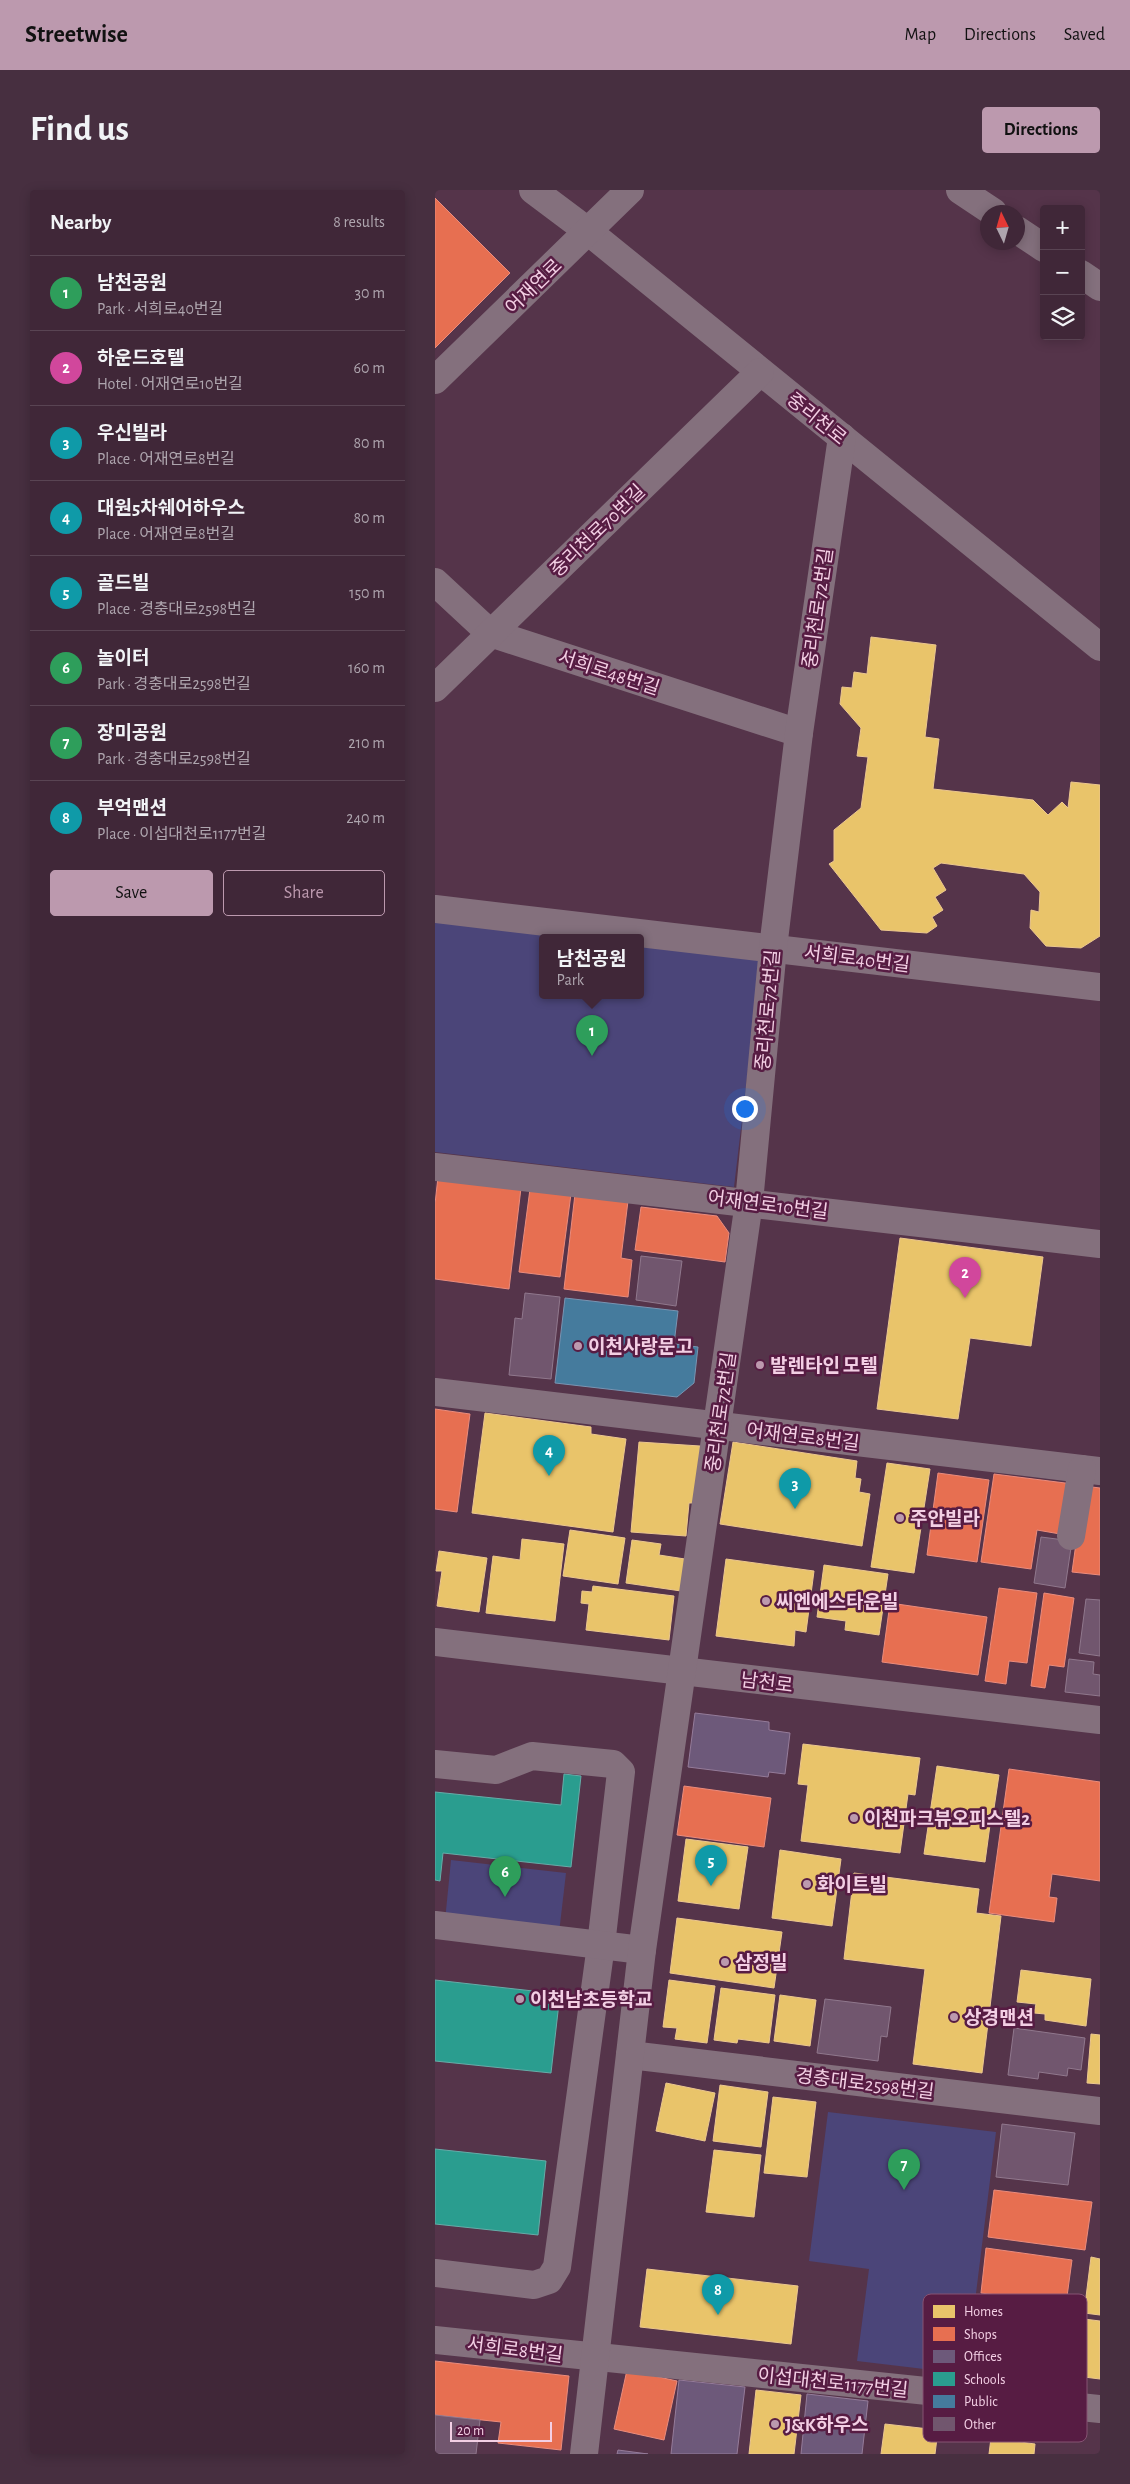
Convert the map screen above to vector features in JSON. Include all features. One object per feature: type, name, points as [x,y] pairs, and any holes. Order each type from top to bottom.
[{"type":"street","name":"중리천로","points":[[533,190],[589,232],[759,372],[842,437],[1100,647]]},
{"type":"street","name":"어재연로","points":[[435,380],[631,190]]},
{"type":"street","points":[[960,190],[982,205]]},
{"type":"street","points":[[1025,235],[1040,245]]},
{"type":"street","points":[[1085,277],[1100,288]]},
{"type":"street","name":"중리천로70번길","points":[[435,688],[759,372]]},
{"type":"street","name":"중리천로72번길","points":[[683,1672],[749,1202],[773,948],[799,733],[842,437]]},
{"type":"street","name":"서희로48번길","points":[[435,582],[490,634],[799,733]]},
{"type":"street","name":"서희로40번길","points":[[435,909],[1100,986]]},
{"type":"street","name":"어재연로10번길","points":[[435,1167],[1100,1244]]},
{"type":"street","name":"어재연로8번길","points":[[435,1392],[1091,1470],[1071,1536]]},
{"type":"street","name":"남천로","points":[[435,1642],[1100,1720]]},
{"type":"street","points":[[584,2454],[643,1950],[683,1672]]},
{"type":"street","points":[[435,1764],[496,1770],[532,1756],[613,1764],[619,1769],[621,1777],[601,1945],[557,2267],[554,2274],[543,2284],[534,2285],[435,2273]]},
{"type":"street","points":[[435,1925],[643,1950]]},
{"type":"street","name":"경충대로2598번길","points":[[630,2055],[1100,2111]]},
{"type":"street","name":"서희로8번길","points":[[435,2340],[596,2358]]},
{"type":"street","name":"이섭대천로1177번길","points":[[596,2358],[923,2391]]},
{"type":"street","name":"이섭대천로1177번길","points":[[1087,2408],[1100,2409]]},
{"type":"shaded area","points":[[435,921],[550,934],[539,934],[539,999],[644,999],[644,945],[761,959],[734,1187],[435,1152]]},
{"type":"shaded area","points":[[451,1860],[566,1873],[559,1933],[445,1921]]},
{"type":"shaded area","points":[[828,2112],[996,2132],[976,2294],[923,2294],[923,2369],[857,2361],[869,2269],[809,2261]]},
{"type":"building: Homes","points":[[871,637],[936,645],[925,737],[939,739],[933,789],[1033,800],[1048,815],[1062,802],[1068,808],[1071,782],[1100,785],[1100,936],[1081,948],[1046,946],[1030,928],[1031,910],[1039,912],[1040,892],[1024,874],[941,863],[933,868],[946,890],[935,897],[943,910],[932,917],[937,926],[927,933],[881,930],[829,864],[834,861],[834,830],[861,808],[868,757],[857,756],[861,728],[840,704],[842,687],[852,688],[854,672],[867,674]]},
{"type":"building: Homes","points":[[900,1238],[1043,1257],[1031,1346],[970,1338],[958,1419],[877,1409]]},
{"type":"building: Homes","points":[[485,1413],[591,1427],[591,1434],[626,1439],[613,1532],[472,1513]]},
{"type":"building: Homes","points":[[639,1442],[700,1446],[695,1503],[689,1503],[686,1536],[631,1532]]},
{"type":"building: Homes","points":[[733,1442],[857,1461],[855,1478],[861,1479],[859,1492],[870,1494],[862,1546],[720,1524]]},
{"type":"building: Homes","name":"주안빌라","points":[[887,1463],[930,1469],[914,1573],[871,1567]]},
{"type":"building: Homes","points":[[570,1530],[625,1538],[618,1584],[563,1576]]},
{"type":"building: Homes","points":[[522,1539],[564,1544],[555,1621],[486,1613],[493,1556],[520,1560]]},
{"type":"building: Homes","points":[[632,1540],[661,1544],[659,1555],[685,1559],[681,1591],[626,1583]]},
{"type":"building: Homes","points":[[439,1551],[487,1558],[479,1612],[437,1606],[442,1571],[436,1571]]},
{"type":"building: Homes","name":"씨엔에스타운빌","points":[[726,1559],[814,1571],[806,1632],[795,1630],[794,1646],[716,1636]]},
{"type":"building: Homes","points":[[824,1565],[888,1574],[879,1635],[845,1630],[846,1621],[817,1617]]},
{"type":"building: Homes","points":[[593,1586],[674,1596],[669,1640],[586,1630],[589,1604],[581,1603],[582,1591],[592,1592]]},
{"type":"building: Homes","name":"이천파크뷰오피스텔2","points":[[803,1744],[920,1758],[915,1795],[908,1794],[900,1853],[801,1841],[808,1785],[798,1784]]},
{"type":"building: Homes","points":[[937,1766],[999,1775],[993,1815],[983,1814],[982,1824],[990,1825],[985,1862],[924,1854]]},
{"type":"building: Homes","points":[[686,1839],[748,1847],[739,1909],[678,1901]]},
{"type":"building: Homes","name":"화이트빌","points":[[780,1850],[841,1859],[832,1926],[772,1918]]},
{"type":"building: Homes","name":"상경맨션","points":[[854,1873],[979,1889],[976,1913],[1001,1916],[982,2073],[913,2064],[925,1969],[844,1959]]},
{"type":"building: Homes","name":"삼정빌","points":[[677,1918],[782,1932],[774,1988],[670,1973]]},
{"type":"building: Homes","points":[[1021,1970],[1091,1979],[1086,2026],[1045,2020],[1045,2014],[1034,2013],[1036,2004],[1017,2002]]},
{"type":"building: Homes","points":[[669,1980],[715,1986],[707,2043],[675,2039],[677,2028],[663,2027]]},
{"type":"building: Homes","points":[[721,1988],[775,1995],[769,2043],[738,2039],[737,2043],[714,2040]]},
{"type":"building: Homes","points":[[780,1995],[816,2000],[810,2046],[774,2041]]},
{"type":"building: Homes","points":[[1091,2034],[1100,2035],[1100,2084],[1087,2083]]},
{"type":"building: Homes","points":[[666,2083],[715,2093],[705,2141],[656,2131]]},
{"type":"building: Homes","points":[[720,2085],[768,2092],[761,2147],[713,2141]]},
{"type":"building: Homes","points":[[773,2097],[816,2102],[807,2177],[764,2173]]},
{"type":"building: Homes","points":[[714,2150],[761,2155],[754,2217],[706,2212]]},
{"type":"building: Homes","points":[[1091,2257],[1100,2259],[1100,2315],[1087,2313],[1086,2294]]},
{"type":"building: Homes","points":[[647,2269],[798,2286],[791,2344],[640,2327]]},
{"type":"building: Homes","points":[[1087,2319],[1100,2321],[1100,2379],[1087,2377]]},
{"type":"building: Homes","name":"J&K하우스","points":[[756,2390],[801,2395],[794,2454],[749,2454]]},
{"type":"building: Homes","points":[[885,2424],[923,2428],[923,2442],[936,2442],[935,2454],[881,2454]]},
{"type":"building: Homes","points":[[990,2442],[1035,2444],[1034,2454],[989,2454]]},
{"type":"building: Shops","points":[[435,198],[510,273],[435,348]]},
{"type":"building: Shops","points":[[438,1177],[521,1188],[509,1289],[435,1279],[435,1204]]},
{"type":"building: Shops","points":[[530,1189],[571,1194],[560,1277],[519,1272]]},
{"type":"building: Shops","points":[[575,1194],[628,1201],[621,1258],[632,1260],[628,1297],[564,1289]]},
{"type":"building: Shops","points":[[641,1207],[717,1216],[729,1233],[725,1262],[635,1250]]},
{"type":"building: Shops","points":[[435,1409],[470,1414],[457,1512],[435,1509]]},
{"type":"building: Shops","points":[[938,1473],[989,1480],[977,1562],[927,1555]]},
{"type":"building: Shops","points":[[994,1474],[1073,1484],[1066,1535],[1037,1530],[1031,1569],[981,1562]]},
{"type":"building: Shops","points":[[1084,1486],[1100,1488],[1100,1575],[1072,1572]]},
{"type":"building: Shops","points":[[999,1588],[1037,1593],[1027,1663],[1009,1661],[1006,1684],[985,1681]]},
{"type":"building: Shops","points":[[1044,1593],[1074,1598],[1064,1667],[1049,1665],[1045,1688],[1031,1686]]},
{"type":"building: Shops","points":[[890,1603],[987,1617],[978,1675],[882,1662]]},
{"type":"building: Shops","points":[[1009,1769],[1100,1782],[1100,1881],[1052,1874],[1049,1897],[1057,1898],[1054,1922],[989,1913]]},
{"type":"building: Shops","points":[[684,1786],[771,1798],[764,1847],[677,1835]]},
{"type":"building: Shops","points":[[994,2190],[1092,2202],[1085,2250],[988,2237]]},
{"type":"building: Shops","points":[[986,2248],[1072,2260],[1067,2294],[981,2293]]},
{"type":"building: Shops","points":[[435,2361],[569,2376],[561,2450],[498,2443],[501,2422],[435,2415]]},
{"type":"building: Shops","points":[[627,2370],[677,2381],[664,2440],[614,2429]]},
{"type":"building: Offices","points":[[695,1713],[769,1722],[769,1730],[790,1733],[785,1774],[769,1772],[768,1777],[688,1767]]},
{"type":"building: Offices","points":[[679,2380],[745,2387],[737,2454],[671,2454]]},
{"type":"building: Offices","points":[[807,2394],[868,2401],[862,2454],[801,2454]]},
{"type":"building: Offices","points":[[618,2450],[648,2454],[617,2454]]},
{"type":"building: Schools","points":[[564,1774],[581,1776],[571,1867],[443,1853],[440,1881],[435,1880],[435,1792],[561,1805]]},
{"type":"building: Schools","points":[[435,1980],[560,1994],[551,2073],[435,2061]]},
{"type":"building: Schools","points":[[435,2149],[546,2161],[538,2235],[435,2224]]},
{"type":"building: Public","points":[[565,1298],[678,1311],[674,1344],[698,1347],[694,1383],[677,1397],[555,1383]]},
{"type":"building: Other","points":[[641,1256],[682,1261],[676,1306],[636,1300]]},
{"type":"building: Other","points":[[525,1293],[560,1297],[551,1379],[509,1375],[515,1318],[522,1319]]},
{"type":"building: Other","points":[[1041,1537],[1072,1541],[1065,1588],[1034,1583]]},
{"type":"building: Other","points":[[1086,1599],[1100,1600],[1100,1656],[1079,1653]]},
{"type":"building: Other","points":[[1069,1659],[1094,1662],[1093,1674],[1100,1675],[1100,1696],[1065,1692]]},
{"type":"building: Other","points":[[825,1999],[891,2007],[887,2037],[881,2036],[878,2061],[817,2053]]},
{"type":"building: Other","points":[[1014,2028],[1085,2038],[1081,2070],[1068,2068],[1067,2076],[1039,2072],[1038,2079],[1008,2075]]},
{"type":"building: Other","points":[[1002,2124],[1075,2133],[1068,2185],[996,2177]]},
{"type":"building: Other","points":[[435,2415],[480,2420],[476,2454],[435,2454]]},
{"type":"place","name":"남천공원","points":[[592,1056]]},
{"type":"place","name":"하운드호텔","points":[[965,1298]]},
{"type":"place","name":"이천사랑문고","points":[[578,1346]]},
{"type":"place","name":"발렌타인 모텔","points":[[760,1365]]},
{"type":"place","name":"대원5차쉐어하우스","points":[[549,1476]]},
{"type":"place","name":"우신빌라","points":[[795,1509]]},
{"type":"place","name":"주안빌라","points":[[900,1518]]},
{"type":"place","name":"씨엔에스타운빌","points":[[766,1601]]},
{"type":"place","name":"이천파크뷰오피스텔2","points":[[854,1818]]},
{"type":"place","name":"화이트빌","points":[[807,1884]]},
{"type":"place","name":"골드빌","points":[[711,1886]]},
{"type":"place","name":"놀이터","points":[[505,1897]]},
{"type":"place","name":"삼정빌","points":[[725,1962]]},
{"type":"place","name":"이천남초등학교","points":[[520,1999]]},
{"type":"place","name":"상경맨션","points":[[954,2017]]},
{"type":"place","name":"장미공원","points":[[904,2190]]},
{"type":"place","name":"부억맨션","points":[[718,2315]]},
{"type":"place","name":"J&K하우스","points":[[775,2424]]}]
